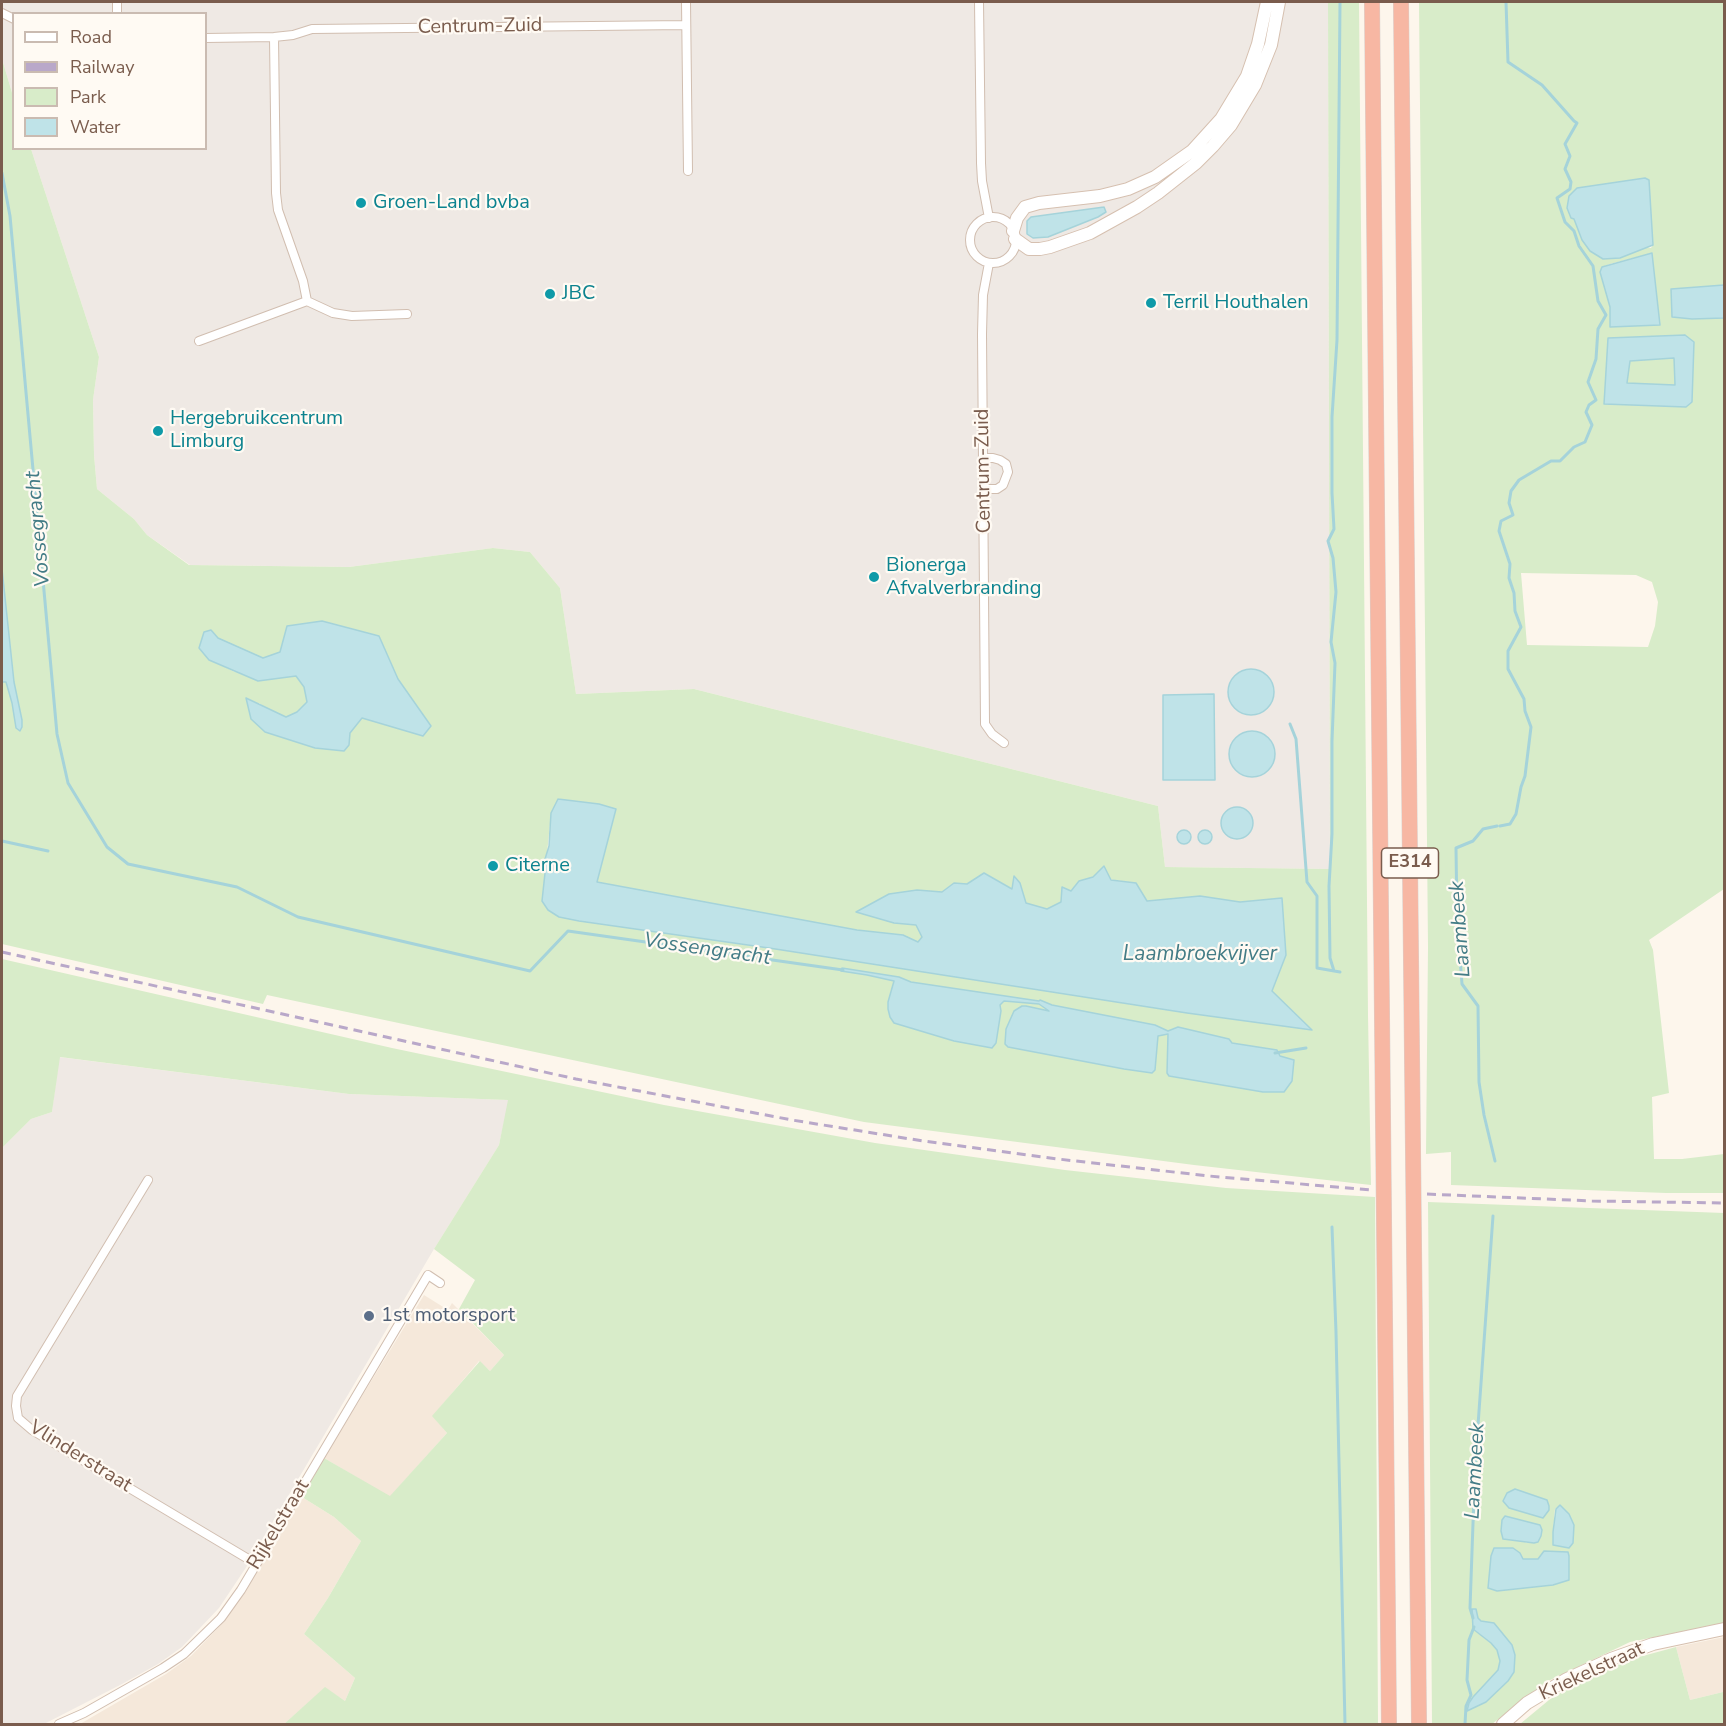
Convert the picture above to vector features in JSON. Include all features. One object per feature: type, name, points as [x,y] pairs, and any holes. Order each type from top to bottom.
[{"type":"highway","name":"E314","points":[[1372,2],[1389,1725]]},
{"type":"highway","name":"E314","points":[[1401,2],[1419,1725]]},
{"type":"street","points":[[686,2],[688,171]]},
{"type":"street","points":[[980,2],[981,163],[989,218]]},
{"type":"street","points":[[1268,2],[1258,44],[1246,76],[1221,119],[1192,151],[1155,177],[1128,189],[1100,196],[1039,203],[1025,207],[1017,218],[1014,235],[1014,248],[1007,258],[996,263],[989,263],[974,254],[970,235],[977,224],[989,218],[1001,219],[1010,225],[1014,235],[1029,249],[1050,247],[1090,232],[1137,207],[1196,163],[1231,125],[1256,85],[1271,45],[1279,2]]},
{"type":"street","name":"Centrum-Zuid","points":[[207,38],[293,36],[312,29],[686,25]]},
{"type":"street","points":[[274,37],[278,210],[303,281],[307,301]]},
{"type":"street","name":"Centrum-Zuid","points":[[989,263],[983,295],[982,334],[985,724],[992,734],[1004,743]]},
{"type":"street","points":[[199,341],[307,301],[333,313],[352,316],[407,314]]},
{"type":"street","points":[[984,458],[1000,460],[1006,464],[1008,472],[1003,485],[997,489],[984,489]]},
{"type":"street","name":"Vlinderstraat","points":[[148,1180],[17,1396],[15,1406],[18,1418],[32,1430],[255,1563]]},
{"type":"street","name":"Rijkelstraat","points":[[59,1725],[163,1668],[184,1654],[221,1618],[241,1590],[255,1563],[429,1275],[440,1282]]},
{"type":"street","name":"Kriekelstraat","points":[[1503,1725],[1527,1703],[1567,1679],[1611,1659],[1653,1644],[1725,1629]]},
{"type":"shaded area","points":[[2,2],[1328,2],[1330,869],[1165,867],[1158,806],[694,689],[576,694],[560,588],[530,552],[493,548],[349,567],[190,565],[147,535],[134,519],[97,489],[93,400],[99,357],[31,150],[207,150],[207,12],[12,12],[12,93],[2,59]]},
{"type":"shaded area","points":[[59,1057],[349,1094],[509,1100],[499,1145],[434,1249],[245,1569],[219,1608],[182,1647],[158,1664],[122,1684],[44,1724],[2,1724],[2,1148],[31,1119],[52,1112]]},
{"type":"shaded area","points":[[424,1295],[448,1310],[452,1303],[504,1355],[490,1371],[479,1361],[433,1416],[447,1433],[390,1497],[324,1458]]},
{"type":"shaded area","points":[[302,1497],[334,1517],[361,1541],[304,1634],[355,1678],[345,1701],[325,1688],[284,1724],[80,1724],[166,1674],[191,1656],[219,1627],[239,1600]]},
{"type":"shaded area","points":[[1724,1637],[1724,1698],[1723,1692],[1690,1700],[1676,1647]]},
{"type":"green space","points":[[1328,2],[1359,2],[1371,1185],[1194,1165],[864,1122],[267,995],[263,1004],[2,944],[2,59],[12,93],[12,150],[31,150],[99,357],[93,400],[97,489],[134,519],[147,535],[189,565],[349,567],[493,548],[530,552],[560,588],[576,694],[694,689],[1158,806],[1165,867],[1330,869]],"holes":[[[322,621],[379,636],[398,679],[431,726],[423,736],[362,718],[350,733],[349,745],[251,719],[259,703],[268,710],[286,717],[297,712],[307,702],[304,687],[296,676],[235,672],[199,648],[204,633],[211,630],[218,638],[263,658],[280,652],[288,626]],[[559,799],[616,809],[597,882],[857,930],[903,935],[918,942],[922,937],[916,925],[894,923],[856,912],[917,890],[942,892],[954,883],[1012,889],[1014,877],[1020,883],[1026,903],[1047,909],[1061,902],[1079,881],[1093,877],[1136,883],[1147,901],[1200,896],[1240,902],[1282,898],[1286,955],[1272,991],[1312,1030],[559,917],[545,873],[551,814]]]},
{"type":"green space","points":[[1419,2],[1724,2],[1724,285],[1671,290],[1672,317],[1724,318],[1724,889],[1649,940],[1653,950],[1669,1093],[1652,1097],[1654,1159],[1682,1159],[1724,1154],[1724,1193],[1451,1185],[1451,1152],[1426,1154],[1428,947]],"holes":[[[1645,178],[1649,180],[1653,245],[1651,248],[1582,240],[1567,208],[1577,188]],[[1652,253],[1610,326],[1610,307],[1602,267]],[[1609,338],[1694,342],[1686,407],[1604,404]],[[1521,573],[1636,575],[1652,582],[1658,602],[1655,626],[1648,647],[1527,645]]]},
{"type":"green space","points":[[1674,358],[1675,385],[1627,383],[1630,361]]},
{"type":"green space","points":[[2,959],[392,1048],[664,1105],[875,1143],[1065,1170],[1226,1188],[1375,1197],[1378,1724],[284,1724],[325,1687],[345,1701],[355,1678],[304,1634],[361,1541],[334,1517],[302,1497],[324,1458],[390,1496],[447,1433],[432,1416],[480,1361],[490,1371],[504,1355],[459,1309],[475,1280],[434,1249],[499,1145],[508,1100],[349,1094],[60,1057],[52,1112],[31,1119],[2,1148]]},
{"type":"green space","points":[[1428,1202],[1724,1213],[1724,1623],[1630,1642],[1546,1682],[1492,1724],[1432,1724]],"holes":[[[1559,1506],[1569,1514],[1553,1532],[1555,1509]],[[1502,1520],[1542,1530],[1538,1541],[1527,1543],[1521,1540],[1503,1539]],[[1523,1559],[1538,1559],[1569,1580],[1553,1585],[1497,1591]],[[1478,1614],[1478,1618],[1515,1655],[1514,1672],[1486,1702],[1467,1711],[1498,1670],[1500,1661],[1497,1650],[1473,1629]]]},
{"type":"green space","points":[[1676,1647],[1690,1700],[1723,1692],[1724,1724],[1520,1724],[1549,1700],[1586,1677],[1639,1657]]},
{"type":"water","points":[[1645,178],[1649,180],[1653,245],[1620,258],[1603,259],[1590,251],[1582,240],[1567,208],[1569,196],[1577,188]]},
{"type":"water","points":[[1104,207],[1106,212],[1098,217],[1048,237],[1033,238],[1027,234],[1027,221],[1031,217]]},
{"type":"water","points":[[1652,253],[1660,325],[1610,327],[1610,307],[1600,272],[1602,267]]},
{"type":"water","points":[[1724,285],[1724,318],[1672,317],[1671,289]]},
{"type":"water","points":[[1685,335],[1694,342],[1692,402],[1686,407],[1604,404],[1608,338]],"holes":[[[1674,358],[1675,385],[1627,383],[1630,361]]]},
{"type":"water","points":[[2,569],[14,682],[22,720],[20,731],[16,728],[6,682],[2,682]]},
{"type":"water","points":[[322,621],[379,636],[398,679],[431,726],[423,736],[362,718],[350,733],[349,745],[344,751],[315,748],[265,732],[251,719],[246,698],[286,717],[297,712],[307,702],[304,687],[296,676],[258,681],[209,660],[199,648],[204,632],[211,630],[218,638],[263,658],[280,652],[287,626]]},
{"type":"water","points":[[1251,669],[1267,676],[1274,692],[1267,708],[1251,715],[1235,708],[1228,692],[1235,676]]},
{"type":"water","points":[[1214,694],[1215,780],[1163,780],[1163,695]]},
{"type":"water","points":[[1252,731],[1268,738],[1275,754],[1268,770],[1252,777],[1236,770],[1229,754],[1236,738]]},
{"type":"water","name":"Laambroekvijver","points":[[558,799],[599,804],[616,809],[597,882],[857,930],[903,935],[918,942],[922,937],[916,925],[894,923],[856,912],[889,894],[917,890],[942,892],[954,883],[967,884],[984,873],[1012,889],[1014,876],[1020,883],[1026,903],[1047,909],[1061,902],[1062,887],[1071,891],[1079,881],[1093,877],[1104,866],[1111,880],[1136,883],[1147,901],[1200,896],[1240,902],[1282,898],[1286,955],[1272,991],[1312,1030],[559,917],[548,910],[542,901],[551,813]]},
{"type":"water","points":[[1237,807],[1249,811],[1253,823],[1249,835],[1237,839],[1225,835],[1221,823],[1225,811]]},
{"type":"water","points":[[1184,830],[1189,832],[1191,837],[1189,842],[1184,844],[1179,842],[1177,837],[1179,832]]},
{"type":"water","points":[[1205,830],[1210,832],[1212,837],[1210,842],[1205,844],[1200,842],[1198,837],[1200,832]]},
{"type":"water","points":[[842,968],[899,977],[911,982],[1040,1000],[1052,1005],[1155,1025],[1168,1031],[1178,1027],[1229,1039],[1232,1043],[1277,1050],[1280,1056],[1294,1060],[1292,1081],[1284,1092],[1263,1092],[1169,1076],[1167,1073],[1168,1034],[1158,1036],[1155,1070],[1152,1073],[1008,1047],[1005,1044],[1006,1029],[1014,1011],[1026,1006],[1049,1011],[1039,1004],[1004,1001],[1000,1005],[996,1043],[992,1048],[954,1041],[894,1023],[890,1017],[888,1002],[894,981],[841,971]]},
{"type":"water","points":[[1515,1489],[1547,1500],[1549,1510],[1543,1518],[1509,1508],[1503,1501],[1507,1493]]},
{"type":"water","points":[[1560,1505],[1569,1514],[1574,1525],[1573,1543],[1569,1548],[1553,1545],[1556,1509]]},
{"type":"water","points":[[1505,1516],[1540,1525],[1542,1530],[1538,1542],[1503,1539],[1501,1531],[1502,1520]]},
{"type":"water","points":[[1494,1548],[1513,1548],[1520,1553],[1523,1559],[1538,1559],[1544,1551],[1568,1552],[1569,1580],[1553,1585],[1497,1591],[1488,1588]]},
{"type":"water","points":[[1472,1609],[1476,1609],[1481,1621],[1494,1623],[1512,1645],[1515,1655],[1514,1672],[1508,1681],[1486,1702],[1467,1711],[1473,1697],[1498,1670],[1500,1661],[1497,1650],[1473,1629]]},
{"type":"waterway","points":[[1334,971],[1330,958],[1329,886],[1335,663],[1331,642],[1336,592],[1333,558],[1328,541],[1334,529],[1332,417],[1337,340],[1340,2]]},
{"type":"waterway","name":"Laambeek","points":[[1500,826],[1510,824],[1516,814],[1525,776],[1531,727],[1525,711],[1524,699],[1508,669],[1508,651],[1521,627],[1515,611],[1514,593],[1509,578],[1510,564],[1499,531],[1501,521],[1513,515],[1509,503],[1511,491],[1519,480],[1551,461],[1560,461],[1574,447],[1585,442],[1592,425],[1586,412],[1589,405],[1596,400],[1588,382],[1596,359],[1598,329],[1606,315],[1598,301],[1593,266],[1579,246],[1574,231],[1565,222],[1557,198],[1570,189],[1571,182],[1565,169],[1570,156],[1565,144],[1577,123],[1542,85],[1508,62],[1506,2]]},
{"type":"waterway","name":"Vossengracht","points":[[2,173],[10,216],[57,734],[68,783],[107,847],[128,864],[237,887],[298,917],[530,971],[568,931],[843,970]]},
{"type":"waterway","points":[[1290,724],[1296,739],[1307,882],[1317,896],[1317,968],[1340,972]]},
{"type":"waterway","name":"Laambeek","points":[[1495,1161],[1479,1082],[1478,1006],[1462,984],[1457,918],[1456,848],[1473,841],[1483,829],[1497,826]]},
{"type":"waterway","name":"Vossengracht","points":[[2,841],[48,851]]},
{"type":"waterway","name":"Vossengracht","points":[[1275,1053],[1306,1048]]},
{"type":"waterway","name":"Laambeek","points":[[1473,1618],[1470,1608],[1475,1467],[1493,1216]]},
{"type":"waterway","points":[[1332,1227],[1345,1724]]},
{"type":"waterway","name":"Laambeek","points":[[1465,1724],[1466,1706],[1471,1695],[1467,1680],[1469,1640],[1474,1627]]},
{"type":"railway","points":[[2,952],[576,1079],[792,1120],[1058,1159],[1209,1176],[1371,1190]]},
{"type":"railway","points":[[1427,1194],[1592,1201],[1724,1203]]},
{"type":"place","name":"Groen-Land bvba","points":[[361,203]]},
{"type":"place","name":"JBC","points":[[550,294]]},
{"type":"place","name":"Terril Houthalen","points":[[1151,303]]},
{"type":"place","name":"Hergebruikcentrum Limburg","points":[[158,431]]},
{"type":"place","name":"Bionerga Afvalverbranding","points":[[874,577]]},
{"type":"place","name":"Citerne","points":[[493,866]]},
{"type":"place","name":"1st motorsport","points":[[369,1316]]},
{"type":"water label","name":"Vossegracht","points":[[39,529]]}]
